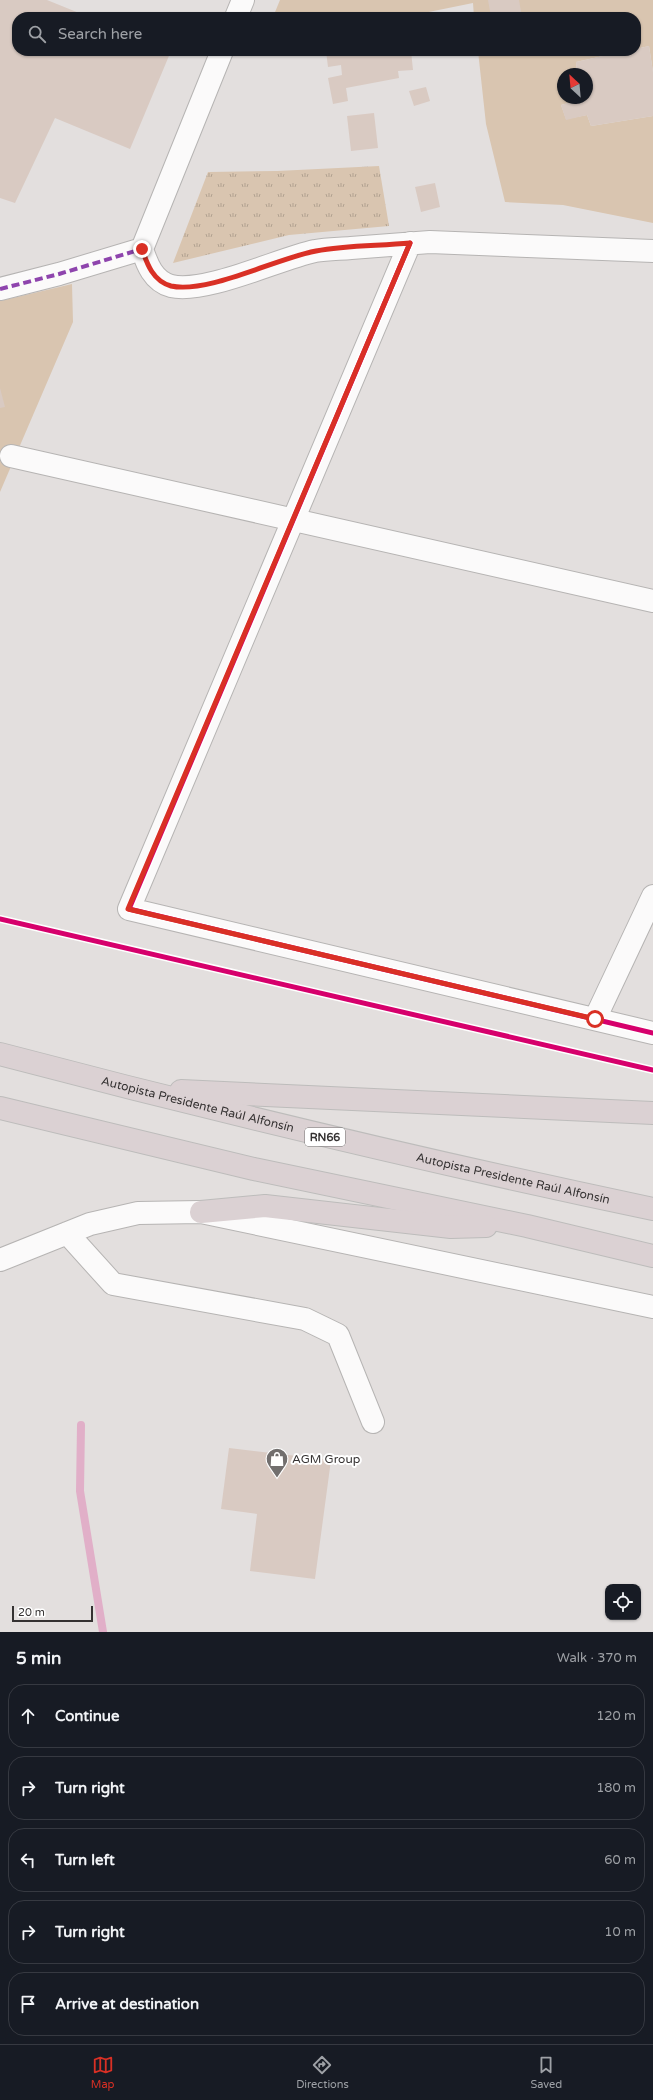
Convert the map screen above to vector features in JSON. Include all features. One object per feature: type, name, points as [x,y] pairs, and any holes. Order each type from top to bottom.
[{"type":"highway","name":"Autopista Presidente Raúl Alfonsín","points":[[0,1054],[279,1126],[472,1171],[653,1209]]},
{"type":"highway","points":[[133,1089],[653,1113]]},
{"type":"highway","points":[[0,1108],[254,1168],[527,1226],[653,1256]]},
{"type":"highway","points":[[201,1212],[265,1206],[451,1227],[527,1226]]},
{"type":"street","points":[[238,12],[242,0]]},
{"type":"street","points":[[220,56],[142,249],[148,267],[156,277],[170,285],[186,287],[221,280],[315,251],[410,243],[430,242],[653,251]]},
{"type":"street","points":[[410,243],[128,909],[653,1033]]},
{"type":"street","points":[[0,288],[59,274],[142,249]]},
{"type":"street","points":[[11,456],[653,602]]},
{"type":"street","points":[[595,1019],[653,896]]},
{"type":"street","points":[[0,1260],[90,1224],[138,1212],[201,1212],[653,1307]]},
{"type":"street","points":[[67,1233],[113,1284],[305,1319],[338,1335],[373,1422]]},
{"type":"green space","points":[[280,0],[653,0],[653,72],[649,46],[641,48],[641,12],[474,12],[473,3],[429,12],[275,12]]},
{"type":"green space","points":[[479,56],[603,56],[576,62],[576,68],[557,68],[557,104],[565,104],[561,105],[566,119],[587,115],[591,126],[653,116],[653,223],[563,205],[505,202],[486,124]]},
{"type":"green space","points":[[379,166],[389,226],[289,235],[173,263],[208,172],[277,171]]},
{"type":"green space","points":[[72,284],[73,322],[0,492],[0,301]]},
{"type":"building","points":[[0,0],[47,0],[77,12],[12,12],[12,56],[169,56],[130,149],[55,118],[15,203],[0,198]]},
{"type":"building","points":[[488,0],[519,0],[521,12],[490,12]]},
{"type":"building","points":[[649,46],[653,72],[653,116],[591,126],[587,115],[566,120],[561,105],[593,104],[593,68],[576,68],[576,62],[603,56],[641,56],[641,48]]},
{"type":"building","points":[[327,56],[412,56],[413,70],[398,71],[399,78],[346,88],[348,101],[333,104],[328,78],[342,75],[341,65],[328,67]]},
{"type":"building","points":[[426,87],[430,101],[414,106],[409,91]]},
{"type":"building","points":[[374,113],[378,148],[351,151],[347,116]]},
{"type":"building","points":[[435,183],[440,207],[421,212],[415,187]]},
{"type":"building","points":[[0,388],[5,407],[0,408]]},
{"type":"building","points":[[229,1448],[331,1460],[315,1579],[250,1571],[257,1514],[221,1509]]},
{"type":"waterway","points":[[81,1425],[80,1491],[103,1632]]},
{"type":"marked path","points":[[0,289],[59,274],[142,249]]},
{"type":"cycle path","points":[[410,243],[129,909],[653,1033]]},
{"type":"cycle path","points":[[0,919],[653,1070]]},
{"type":"place","name":"AGM Group","points":[[277,1478]]},
{"type":"route","points":[[142,249],[148,267],[156,277],[170,285],[186,287],[221,280],[315,251],[410,243],[128,909],[595,1019]]}]
